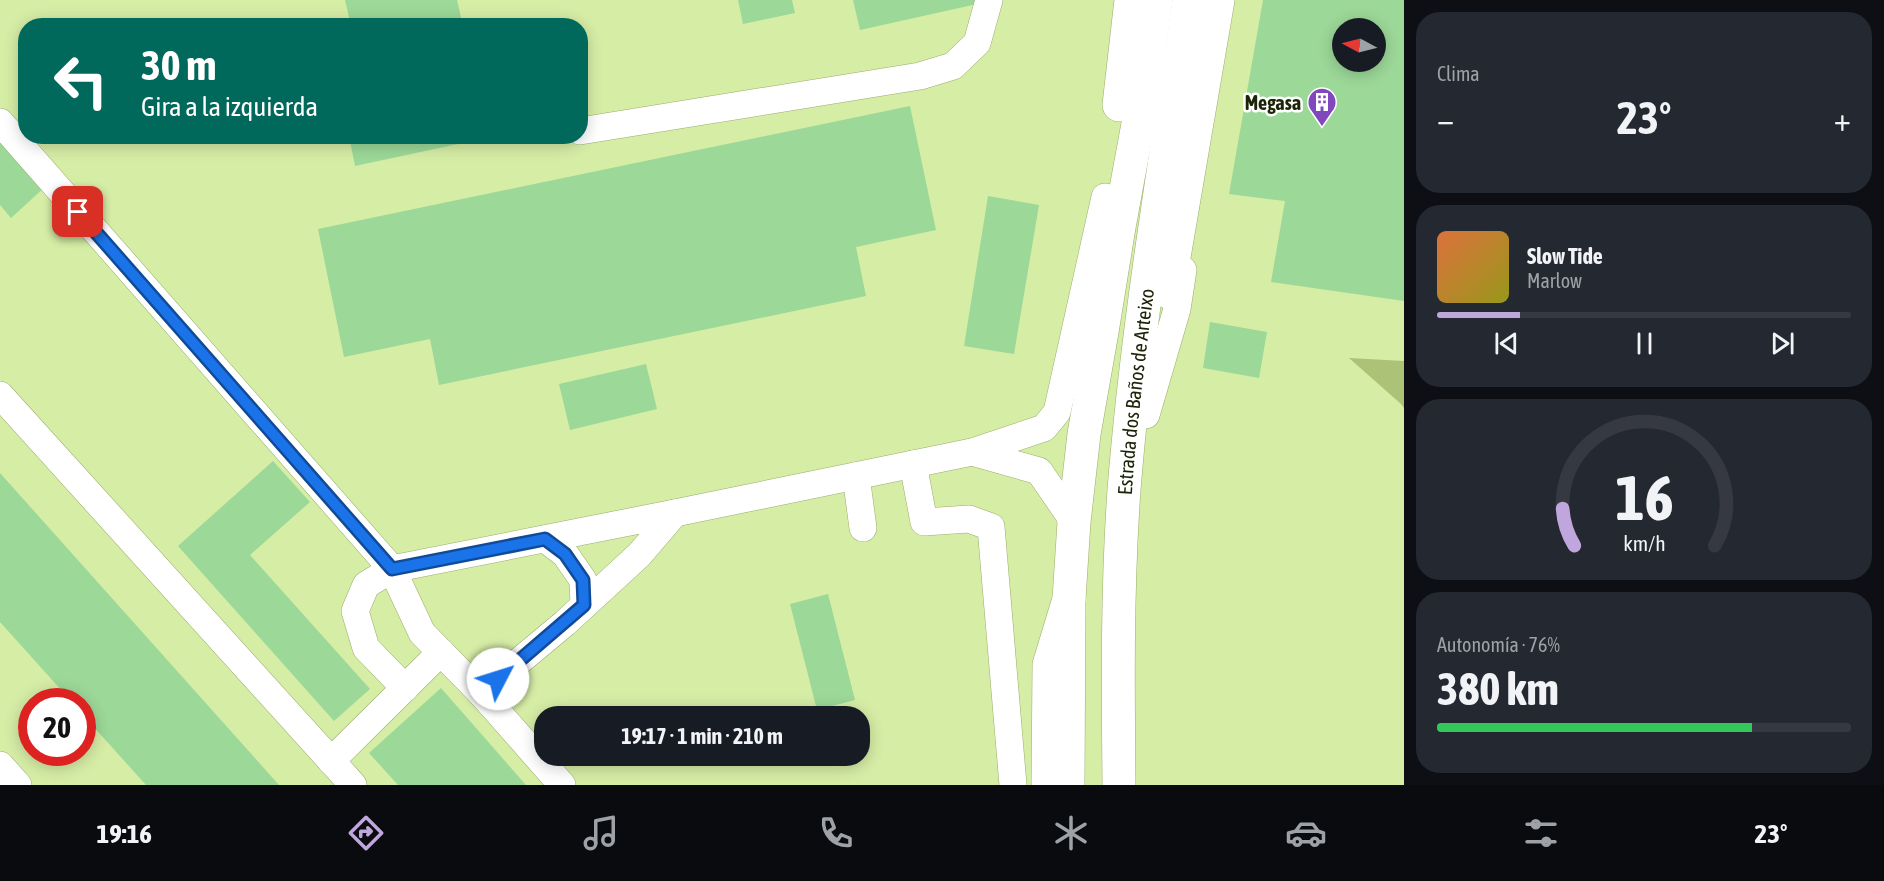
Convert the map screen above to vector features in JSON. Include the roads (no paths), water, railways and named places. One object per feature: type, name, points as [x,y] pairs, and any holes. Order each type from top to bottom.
[{"type":"main road","points":[[1084,434],[1092,321],[1105,197],[1131,0]]},
{"type":"main road","name":"Estrada dos Baños de Arteixo","points":[[1069,599],[1074,522],[1084,434],[1138,124],[1156,0]]},
{"type":"main road","name":"Estrada dos Baños de Arteixo","points":[[1119,785],[1118,599],[1124,490],[1152,246],[1189,0]]},
{"type":"main road","points":[[1118,599],[1146,416],[1218,0]]},
{"type":"main road","points":[[1048,785],[1049,665],[1069,599]]},
{"type":"main road","points":[[1068,785],[1069,599]]},
{"type":"lane","points":[[588,130],[920,76],[953,66],[977,43],[989,0]]},
{"type":"lane","points":[[0,122],[18,143]]},
{"type":"lane","points":[[19,144],[392,569],[422,633],[481,693],[562,785]]},
{"type":"lane","points":[[405,688],[366,648],[355,611],[366,585],[392,569],[972,452],[1044,428],[1057,412],[1105,197]]},
{"type":"lane","points":[[0,395],[353,785]]},
{"type":"lane","points":[[972,452],[1040,471],[1074,522]]},
{"type":"lane","points":[[913,464],[924,522],[969,519],[991,527],[1013,785]]},
{"type":"lane","points":[[856,476],[863,528]]},
{"type":"lane","points":[[481,693],[639,555],[675,513]]},
{"type":"lane","points":[[545,539],[565,554],[583,580],[584,605]]},
{"type":"lane","points":[[331,761],[441,652]]},
{"type":"lane","points":[[0,765],[18,785]]},
{"type":"place","name":"Megasa","points":[[1322,128]]}]
